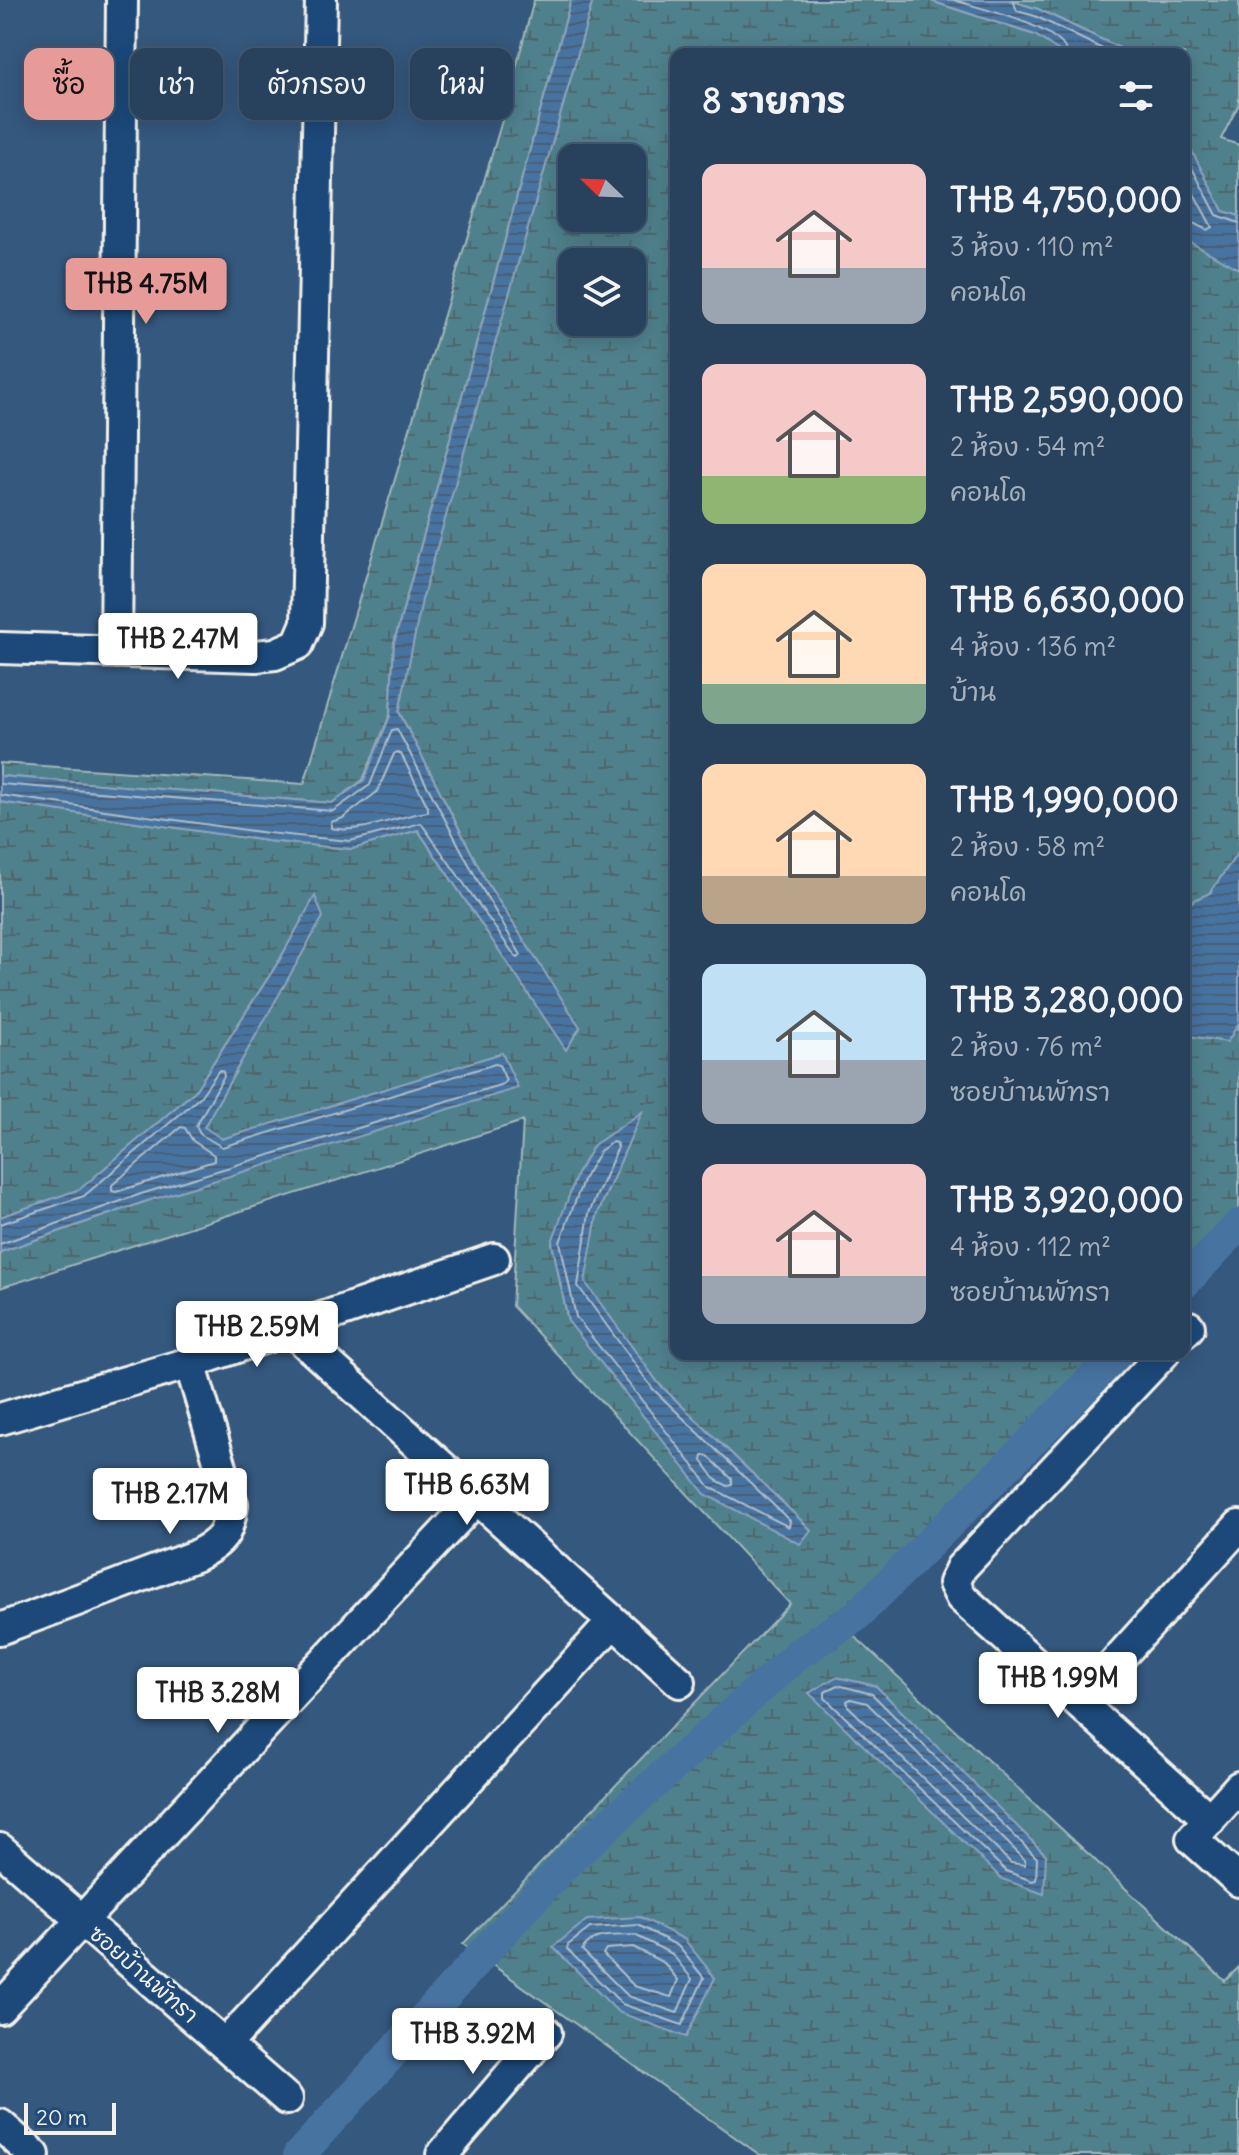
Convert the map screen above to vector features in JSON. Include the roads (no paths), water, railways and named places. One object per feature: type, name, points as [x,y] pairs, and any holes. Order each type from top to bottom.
[{"type":"street","points":[[116,652],[122,0]]},
{"type":"street","points":[[0,648],[275,654],[298,644],[307,623],[321,0]]},
{"type":"street","points":[[0,1419],[190,1363],[494,1259]]},
{"type":"street","points":[[291,1330],[680,1682]]},
{"type":"street","points":[[1157,1360],[961,1568],[954,1583],[961,1597],[1210,1820]]},
{"type":"street","points":[[0,1629],[195,1556],[216,1546],[229,1528],[232,1504],[190,1363]]},
{"type":"street","points":[[0,2008],[476,1499]]},
{"type":"street","points":[[1079,1702],[1239,1526]]},
{"type":"street","points":[[225,2045],[612,1623]]},
{"type":"street","points":[[1239,1787],[1192,1839],[1239,1881]]},
{"type":"street","name":"ซอยบ้านพัทรา","points":[[0,1849],[287,2099]]},
{"type":"street","points":[[442,2155],[546,2033]]},
{"type":"street","points":[[0,2125],[34,2155]]},
{"type":"water","points":[[571,0],[593,0],[422,600],[399,712],[487,883],[580,1027],[566,1050],[418,830],[352,849],[267,841],[0,802],[0,776],[332,803],[364,780],[390,716],[394,643]]},
{"type":"water","points":[[928,0],[1008,0],[1038,9],[1119,48],[1055,48],[1035,35]]},
{"type":"water","points":[[1190,148],[1223,211],[1239,216],[1239,269],[1190,242]]},
{"type":"water","points":[[1239,851],[1239,1023],[1227,1042],[1190,1036],[1190,902],[1210,893]]},
{"type":"water","points":[[315,896],[323,917],[204,1127],[222,1139],[502,1053],[518,1088],[144,1202],[0,1252],[0,1217],[80,1189],[195,1091],[279,961]]},
{"type":"water","points":[[642,1112],[597,1215],[585,1282],[659,1384],[811,1530],[800,1544],[705,1494],[568,1321],[552,1242],[577,1174],[594,1145]]},
{"type":"water","points":[[836,1677],[876,1686],[1046,1855],[1044,1894],[1002,1879],[809,1693]]},
{"type":"water","points":[[640,1917],[684,1939],[715,1978],[686,2037],[618,2012],[553,1947],[587,1920]]},
{"type":"waterway","points":[[1190,1277],[1239,1225]]},
{"type":"waterway","points":[[299,2155],[568,1861],[799,1653],[855,1617],[1110,1360]]}]
